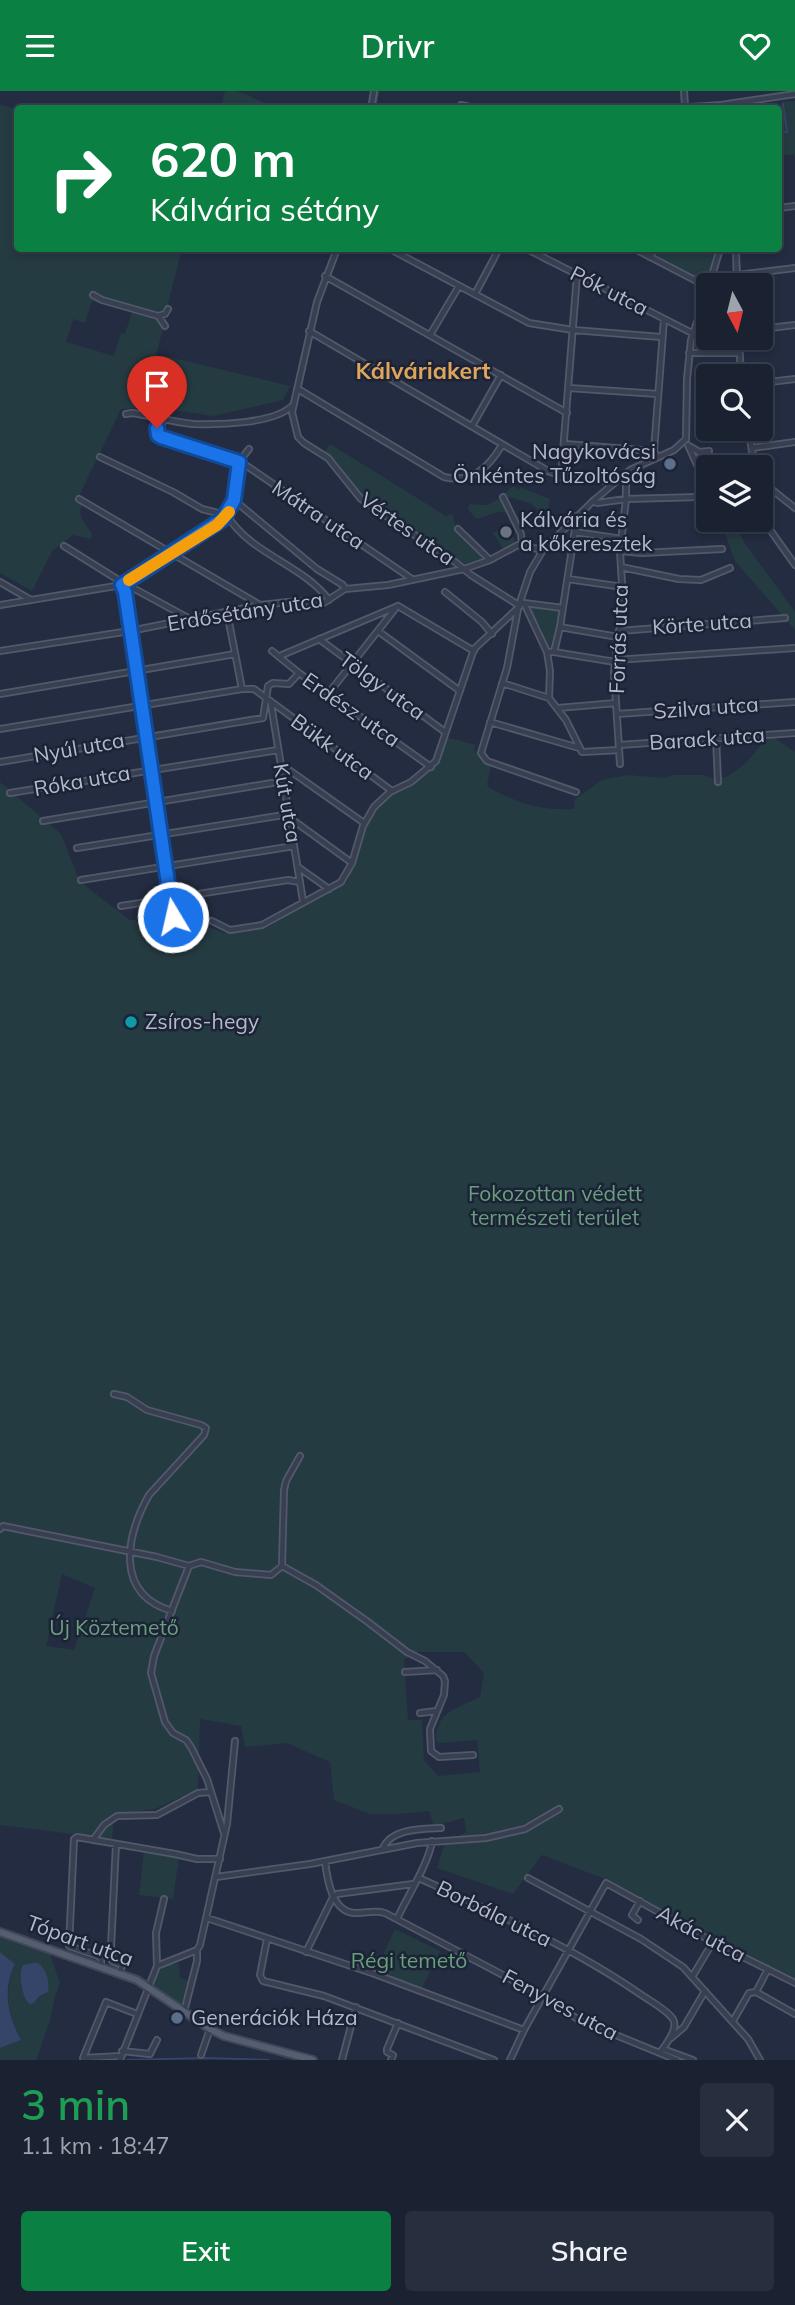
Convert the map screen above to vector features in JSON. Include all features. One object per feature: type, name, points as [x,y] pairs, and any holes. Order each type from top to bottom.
[{"type":"main road","name":"Tópart utca","points":[[0,1931],[120,1973],[148,1986],[224,2036],[280,2055],[313,2060]]},
{"type":"street","points":[[684,91],[685,105]]},
{"type":"street","points":[[727,105],[795,94]]},
{"type":"street","points":[[126,414],[141,414],[192,424],[233,423],[285,412],[294,404],[309,331],[325,276],[336,252]]},
{"type":"street","points":[[396,252],[529,323],[573,330],[661,337]]},
{"type":"street","points":[[475,294],[497,252]]},
{"type":"street","name":"Pók utca","points":[[533,252],[692,333]]},
{"type":"street","points":[[641,252],[696,280]]},
{"type":"street","points":[[650,257],[654,252]]},
{"type":"street","points":[[713,273],[719,252]]},
{"type":"street","points":[[736,252],[737,273]]},
{"type":"street","points":[[754,273],[795,268]]},
{"type":"street","points":[[561,477],[578,275]]},
{"type":"street","points":[[325,276],[567,413]]},
{"type":"street","points":[[430,335],[459,286]]},
{"type":"street","points":[[93,295],[158,316],[165,314],[168,309]]},
{"type":"street","points":[[158,316],[165,326]]},
{"type":"street","points":[[655,453],[664,319]]},
{"type":"street","points":[[696,322],[689,353],[687,439],[696,462]]},
{"type":"street","points":[[774,327],[795,325]]},
{"type":"street","points":[[309,331],[561,477],[607,480],[613,484]]},
{"type":"street","points":[[689,353],[739,352],[740,364]]},
{"type":"street","points":[[471,426],[501,375]]},
{"type":"street","points":[[773,382],[795,379]]},
{"type":"street","points":[[569,388],[658,394]]},
{"type":"street","points":[[298,389],[444,477],[461,478],[482,471],[502,445]]},
{"type":"street","name":"Vértes utca","points":[[294,404],[294,424],[298,437],[328,458],[354,493],[471,575],[521,605]]},
{"type":"street","name":"Mátra utca","points":[[166,420],[160,424],[157,431],[161,437],[239,462],[413,580]]},
{"type":"street","points":[[687,439],[699,452],[709,451]]},
{"type":"street","points":[[565,444],[655,453],[677,449],[687,439]]},
{"type":"street","points":[[751,441],[753,455]]},
{"type":"street","points":[[752,448],[795,442]]},
{"type":"street","points":[[0,605],[124,584],[217,525],[227,515],[234,500],[239,462],[249,449]]},
{"type":"street","points":[[576,792],[487,761],[481,749],[502,683],[530,572],[543,550],[577,516],[626,472],[655,453]]},
{"type":"street","points":[[100,457],[202,509],[227,515],[245,537],[312,583],[329,600]]},
{"type":"street","name":"Forrás utca","points":[[620,764],[615,661],[623,587],[620,551],[626,472]]},
{"type":"street","points":[[773,490],[795,508]]},
{"type":"street","points":[[503,497],[521,534],[523,545],[543,550]]},
{"type":"street","points":[[593,501],[599,503],[626,499],[696,497]]},
{"type":"street","points":[[785,500],[795,498]]},
{"type":"street","points":[[79,499],[260,605]]},
{"type":"street","points":[[234,500],[345,589]]},
{"type":"street","points":[[554,652],[577,516]]},
{"type":"street","points":[[458,529],[490,560]]},
{"type":"street","points":[[575,532],[622,539]]},
{"type":"street","points":[[773,532],[793,556],[795,565]]},
{"type":"street","name":"Erdősétány utca","points":[[0,651],[130,631],[260,605],[298,601],[318,605],[345,589],[388,585],[464,569],[523,545]]},
{"type":"street","points":[[64,546],[124,584],[190,619]]},
{"type":"street","points":[[620,551],[642,553],[722,549]]},
{"type":"street","points":[[621,567],[679,579],[701,580],[730,568]]},
{"type":"street","points":[[568,579],[623,587]]},
{"type":"street","points":[[0,582],[32,600]]},
{"type":"street","points":[[124,584],[173,917]]},
{"type":"street","points":[[445,592],[482,622],[492,634]]},
{"type":"street","points":[[521,605],[547,652],[550,670],[549,698]]},
{"type":"street","points":[[212,921],[230,930],[260,925],[341,882],[352,863],[364,823],[376,806],[391,791],[411,782],[431,767],[440,755],[445,732],[478,643],[492,634],[521,605],[563,608]]},
{"type":"street","points":[[398,606],[474,651]]},
{"type":"street","points":[[328,694],[398,606]]},
{"type":"street","points":[[280,657],[398,606]]},
{"type":"street","points":[[0,729],[242,688],[228,612]]},
{"type":"street","name":"Körte utca","points":[[560,627],[619,634],[785,618]]},
{"type":"street","points":[[378,631],[460,691]]},
{"type":"street","name":"Tölgy utca","points":[[319,639],[445,732]]},
{"type":"street","points":[[547,652],[615,661],[795,648]]},
{"type":"street","name":"Erdész utca","points":[[272,651],[431,767]]},
{"type":"street","points":[[0,694],[235,654]]},
{"type":"street","points":[[269,701],[266,688],[269,684],[289,684],[299,673]]},
{"type":"street","points":[[502,683],[549,698],[558,708],[581,750]]},
{"type":"street","name":"Bükk utca","points":[[242,688],[258,690],[269,701],[391,791]]},
{"type":"street","name":"Nyúl utca","points":[[0,762],[146,736],[263,719],[269,701]]},
{"type":"street","name":"Kút utca","points":[[269,701],[295,846],[301,903]]},
{"type":"street","name":"Szilva utca","points":[[617,714],[795,702]]},
{"type":"street","points":[[558,708],[616,703]]},
{"type":"street","name":"Barack utca","points":[[490,722],[581,750],[795,733]]},
{"type":"street","points":[[716,738],[718,782]]},
{"type":"street","name":"Róka utca","points":[[10,793],[278,750]]},
{"type":"street","points":[[281,764],[364,823]]},
{"type":"street","points":[[43,821],[272,783]]},
{"type":"street","points":[[77,848],[290,816],[352,863]]},
{"type":"street","points":[[81,880],[295,846]]},
{"type":"street","points":[[298,867],[329,889]]},
{"type":"street","points":[[121,906],[288,880],[300,882]]},
{"type":"street","points":[[114,1394],[127,1397],[147,1410],[201,1425],[206,1429],[204,1435],[149,1495],[129,1552],[131,1572],[139,1590],[153,1604],[172,1611]]},
{"type":"street","points":[[0,1529],[3,1526],[158,1557],[189,1566],[201,1562],[235,1572],[267,1576],[282,1566],[284,1490],[300,1456]]},
{"type":"street","points":[[189,1566],[152,1661],[151,1672],[165,1722],[173,1733],[186,1740],[191,1747],[211,1792],[224,1833]]},
{"type":"street","points":[[282,1566],[316,1585],[407,1652],[438,1670],[445,1681],[438,1711],[430,1729],[432,1753],[439,1757],[473,1755]]},
{"type":"street","points":[[405,1672],[438,1670]]},
{"type":"street","points":[[420,1713],[438,1711]]},
{"type":"street","points":[[184,2012],[227,1824],[234,1741]]},
{"type":"street","points":[[93,1840],[104,1825],[117,1816],[158,1815],[198,1793],[211,1792]]},
{"type":"street","points":[[216,1877],[326,1861],[432,1841],[475,1839],[525,1829],[559,1809]]},
{"type":"street","points":[[383,1849],[386,1843],[411,1829],[442,1828]]},
{"type":"street","points":[[120,1973],[122,1965],[69,1946],[74,1839],[77,1837],[197,1859],[220,1859]]},
{"type":"street","points":[[397,1919],[413,1884],[419,1878],[432,1841]]},
{"type":"street","points":[[112,1961],[116,1844]]},
{"type":"street","points":[[326,1861],[327,1879],[333,1897]]},
{"type":"street","name":"Borbála utca","points":[[419,1878],[568,1951],[626,1984],[673,2019],[674,2028],[668,2039]]},
{"type":"street","points":[[528,1878],[669,1956],[733,2021],[760,2060]]},
{"type":"street","name":"Akác utca","points":[[590,1912],[607,1883],[713,1942],[795,1983]]},
{"type":"street","points":[[306,1952],[333,1897],[337,1894],[413,1884]]},
{"type":"street","name":"Fenyves utca","points":[[333,1897],[351,1913],[379,1911],[397,1919],[543,1996],[579,2020],[661,2051],[694,2060]]},
{"type":"street","points":[[121,2056],[157,1966],[156,1933],[164,1899]]},
{"type":"street","points":[[638,1920],[632,1915],[640,1901]]},
{"type":"street","points":[[510,2060],[590,1912]]},
{"type":"street","points":[[207,1918],[372,1973],[524,2030]]},
{"type":"street","points":[[268,1939],[261,1979],[356,2007],[494,2060]]},
{"type":"street","points":[[692,1977],[713,1942]]},
{"type":"street","points":[[157,1966],[197,1950]]},
{"type":"street","points":[[101,1957],[101,1966]]},
{"type":"street","points":[[756,1992],[768,1969]]},
{"type":"street","points":[[661,2051],[668,2039],[684,2027],[705,1991]]},
{"type":"street","points":[[733,2021],[749,1993],[756,1992],[795,2014]]},
{"type":"street","points":[[137,2014],[106,2002],[83,2058],[150,2054],[157,2040]]},
{"type":"street","points":[[342,2060],[356,2007]]},
{"type":"street","points":[[391,2060],[393,2055],[387,2052],[387,2049],[398,2023]]},
{"type":"street","points":[[201,2055],[210,2029]]},
{"type":"street","name":"Fenyves utca","points":[[661,2051],[677,2060]]},
{"type":"green space","points":[[225,91],[237,91],[270,105],[222,105]]},
{"type":"green space","points":[[795,101],[795,160],[794,154],[782,156],[784,131],[781,102]]},
{"type":"green space","points":[[0,104],[14,109],[14,252],[181,252],[166,311],[157,315],[135,308],[133,312],[160,320],[163,329],[142,408],[121,409],[77,500],[83,505],[80,509],[81,517],[92,534],[91,539],[73,535],[52,551],[32,591],[0,573]],"holes":[[[92,301],[132,312],[125,334],[121,333],[114,356],[66,342],[73,319],[85,323]]]},
{"type":"green space","points":[[656,252],[716,252],[710,273],[696,273],[696,278],[655,257]]},
{"type":"green space","points":[[165,356],[290,386],[283,400],[213,416],[152,407]]},
{"type":"green space","points":[[330,444],[446,516],[453,514],[460,533],[483,559],[464,564],[366,499],[336,463],[324,453]]},
{"type":"green space","points":[[514,486],[518,490],[520,487],[550,499],[547,517],[530,504],[506,496],[506,492]]},
{"type":"green space","points":[[501,498],[507,506],[505,513],[497,512],[475,518],[468,509],[469,504],[487,505]]},
{"type":"green space","points":[[508,526],[516,543],[503,549],[493,533]]},
{"type":"green space","points":[[724,532],[739,532],[795,612],[795,630],[735,561]]},
{"type":"green space","points":[[529,608],[560,613],[553,650],[548,649],[541,628]]},
{"type":"green space","points":[[769,736],[795,752],[795,1982],[605,1879],[542,1855],[513,1894],[437,1868],[444,1845],[466,1832],[464,1818],[434,1826],[429,1811],[370,1814],[334,1800],[330,1762],[287,1743],[245,1747],[241,1726],[200,1719],[198,1789],[155,1809],[114,1815],[112,1839],[0,1825],[0,782],[61,834],[80,882],[130,920],[181,916],[224,933],[268,927],[347,882],[369,820],[386,797],[412,783],[437,762],[446,737],[476,745],[474,749],[491,767],[487,785],[492,789],[512,799],[552,809],[574,809],[575,799],[602,780],[628,775],[664,778],[674,775],[704,775],[714,779],[728,776],[745,764]],"holes":[[[62,1574],[95,1588],[74,1650],[46,1646]],[[418,1652],[464,1652],[484,1673],[480,1697],[449,1712],[439,1723],[436,1741],[477,1740],[480,1772],[438,1776],[424,1760],[422,1720],[408,1720],[404,1660]]]},
{"type":"green space","points":[[144,1851],[179,1857],[173,1899],[139,1895]]},
{"type":"green space","name":"Régi temető","points":[[395,1929],[440,1951],[421,1990],[375,1972]]},
{"type":"green space","points":[[0,1933],[49,1951],[60,1983],[36,2060],[0,2060],[0,2048],[21,2040],[10,2012],[8,1993],[15,1964],[0,1952]]},
{"type":"green space","points":[[172,1963],[179,1964],[180,1978],[188,1981],[182,2006],[151,1985],[159,1970]]},
{"type":"water","points":[[0,1952],[15,1964],[9,1983],[8,2003],[21,2040],[0,2048]]},
{"type":"water","points":[[38,1963],[45,1972],[48,1992],[30,2004],[23,1992],[21,1974],[23,1965]]},
{"type":"waterway","points":[[376,105],[378,91]]},
{"type":"waterway","points":[[788,98],[795,97]]},
{"type":"waterway","points":[[782,133],[787,132],[783,104]]},
{"type":"waterway","points":[[526,252],[539,258]]},
{"type":"waterway","points":[[738,252],[740,271]]},
{"type":"waterway","points":[[541,260],[549,264]]},
{"type":"waterway","points":[[552,265],[574,276]]},
{"type":"waterway","points":[[480,291],[487,276]]},
{"type":"waterway","points":[[317,311],[322,296]]},
{"type":"waterway","points":[[301,387],[303,374]]},
{"type":"waterway","points":[[297,402],[299,393]]},
{"type":"waterway","points":[[127,2060],[269,2060]]},
{"type":"slow traffic","points":[[129,580],[217,525],[229,512]]},
{"type":"place","name":"Nagykovácsi Önkéntes Tűzoltóság","points":[[670,464]]},
{"type":"place","name":"Kálvária és a kőkeresztek","points":[[506,532]]},
{"type":"place","name":"Zsíros-hegy","points":[[131,1022]]},
{"type":"place","name":"Generációk Háza","points":[[177,2018]]},
{"type":"district","name":"Kálváriakert","points":[[423,371]]},
{"type":"route","points":[[157,428],[161,437],[239,462],[234,500],[223,519],[122,585],[125,589],[173,917]]},
{"type":"park label","name":"Fokozottan védett természeti terület","points":[[555,1206]]},
{"type":"park label","name":"Új Köztemető","points":[[114,1628]]}]
